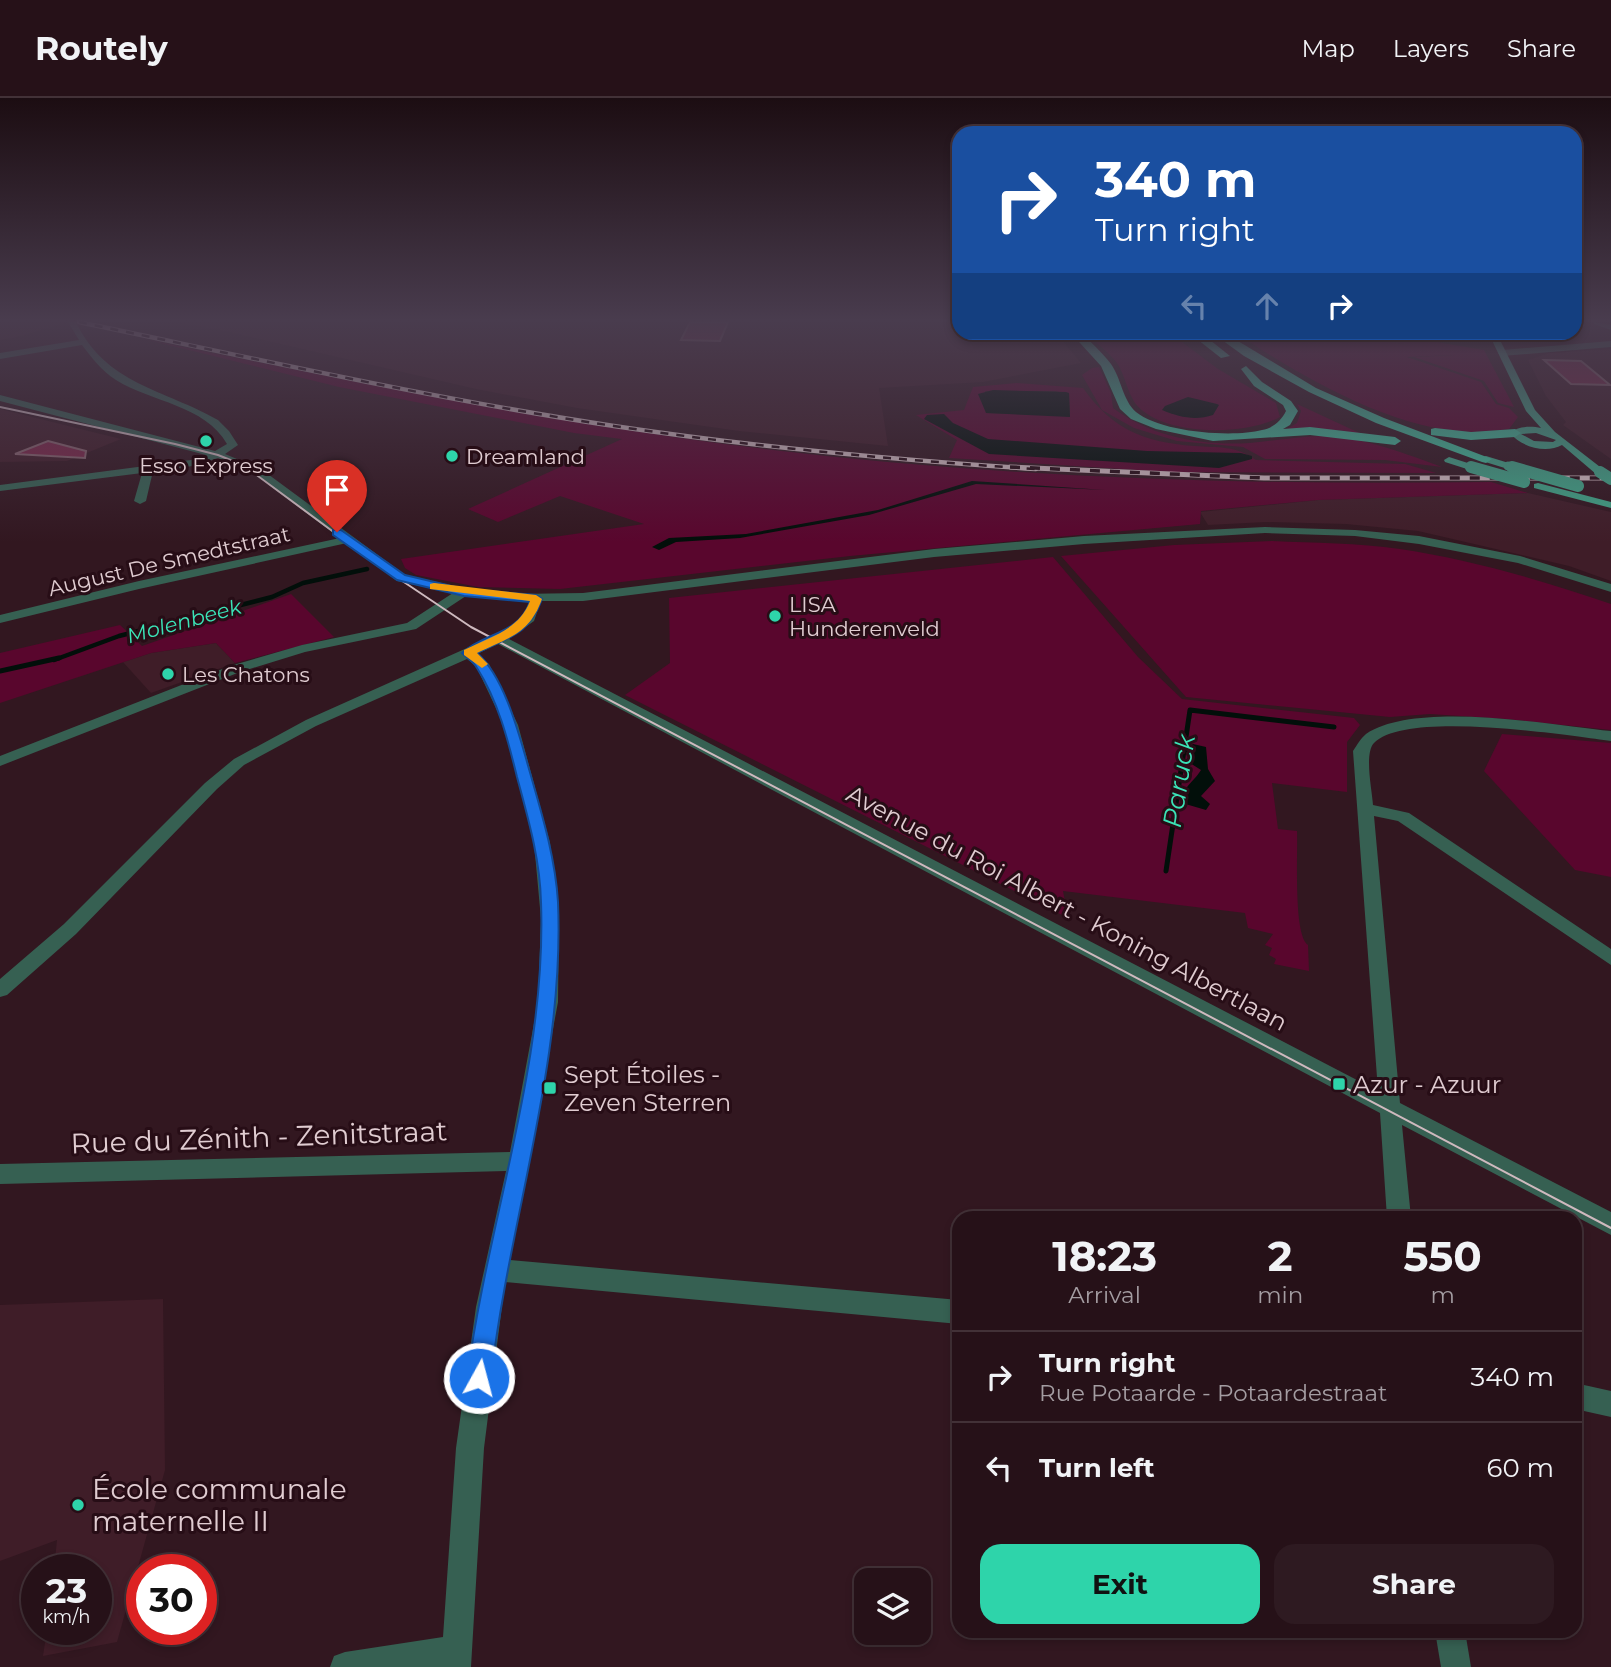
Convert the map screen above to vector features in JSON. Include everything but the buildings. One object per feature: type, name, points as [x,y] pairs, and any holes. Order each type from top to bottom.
[{"type":"highway","points":[[1120,395],[1124,407],[1135,417],[1160,427],[1194,435],[1236,437],[1310,431],[1395,441]]},
{"type":"highway","points":[[1258,435],[1286,423],[1292,411],[1287,403],[1275,395]]},
{"type":"highway","points":[[1293,395],[1298,398]]},
{"type":"highway","points":[[1322,395],[1368,417],[1486,459]]},
{"type":"highway","points":[[1368,417],[1451,435],[1488,436],[1518,432]]},
{"type":"highway","points":[[1347,421],[1449,460]]},
{"type":"main road","points":[[1523,395],[1531,411],[1556,437],[1611,479]]},
{"type":"main road","points":[[1531,411],[1518,432],[1521,440],[1543,446],[1556,445],[1556,437]]},
{"type":"main road","points":[[1486,459],[1611,495]]},
{"type":"main road","points":[[1449,460],[1611,505]]},
{"type":"street","points":[[0,488],[193,463],[219,454],[233,445],[232,439],[215,424],[158,395]]},
{"type":"street","points":[[0,398],[219,454],[248,465],[401,578],[464,592],[536,599],[583,597],[934,553],[1084,540],[1265,530],[1355,533],[1419,540],[1520,560],[1611,588]]},
{"type":"street","points":[[140,501],[148,470]]},
{"type":"street","name":"August De Smedtstraat","points":[[0,619],[139,585],[347,540]]},
{"type":"street","points":[[0,761],[235,669],[302,649],[411,626],[464,592]]},
{"type":"street","points":[[0,990],[70,929],[211,786],[239,762],[311,723],[498,639],[529,618],[536,599]]},
{"type":"street","name":"Avenue du Roi Albert - Koning Albertlaan","points":[[498,639],[1611,1224]]},
{"type":"street","points":[[345,1667],[457,1659],[470,1448],[488,1307],[519,1161],[548,1002],[550,900],[542,843],[510,725],[482,664],[468,653]]},
{"type":"street","points":[[1398,1211],[1364,808],[1362,751],[1369,738],[1388,728],[1459,722],[1611,736]]},
{"type":"street","points":[[1364,808],[1403,817],[1611,958]]},
{"type":"street","name":"Rue du Zénith - Zenitstraat","points":[[0,1174],[519,1161]]},
{"type":"street","points":[[496,1270],[952,1311]]},
{"type":"street","points":[[1582,1398],[1611,1404]]},
{"type":"street","points":[[1451,1638],[1456,1667]]},
{"type":"shaded area","points":[[381,395],[424,395],[614,428],[782,451],[984,470],[1187,480],[1491,482],[1528,493],[1318,500],[1201,511],[1200,524],[850,556],[560,589],[478,587],[416,575],[405,568],[401,559],[644,524],[560,496],[498,522],[468,509],[622,439],[574,433]]},
{"type":"shaded area","points":[[509,395],[880,395],[888,446],[739,431],[577,408]]},
{"type":"shaded area","points":[[970,395],[985,395],[986,413],[1070,416],[1069,395],[1089,395],[1118,424],[1160,441],[1220,447],[1256,460],[1405,464],[1436,473],[1170,472],[949,458],[957,440],[916,415],[964,410]]},
{"type":"shaded area","points":[[979,395],[1069,395],[1070,417],[986,413]]},
{"type":"shaded area","points":[[1094,395],[1111,395],[1113,408],[1144,426],[1160,433],[1196,441],[1232,444],[1329,436],[1358,440],[1442,467],[1385,460],[1265,459],[1243,447],[1177,441],[1134,428],[1102,410]]},
{"type":"shaded area","points":[[1131,395],[1263,395],[1276,403],[1280,417],[1247,428],[1204,430],[1164,422],[1147,414]]},
{"type":"shaded area","points":[[1342,395],[1490,395],[1496,404],[1509,408],[1518,417],[1509,429],[1476,432],[1441,429],[1410,422]]},
{"type":"shaded area","points":[[1493,395],[1508,395],[1514,407],[1498,403]]},
{"type":"shaded area","points":[[1611,395],[1611,459],[1563,425],[1566,422],[1546,396]]},
{"type":"shaded area","points":[[1188,397],[1219,405],[1213,415],[1200,418],[1162,410],[1165,406]]},
{"type":"shaded area","points":[[1297,404],[1366,436],[1338,430],[1285,430],[1297,423],[1301,411]]},
{"type":"shaded area","points":[[0,409],[121,439],[67,461],[0,462]]},
{"type":"shaded area","points":[[944,414],[953,423],[988,439],[1147,451],[1241,453],[1252,456],[1252,459],[1219,468],[989,454],[924,419],[927,415]]},
{"type":"shaded area","points":[[972,481],[1105,490],[976,484],[869,515],[740,538],[676,542],[659,550],[652,547],[669,538],[746,534],[878,510]]},
{"type":"shaded area","points":[[1528,493],[1611,512],[1611,581],[1569,566],[1418,531],[1346,524],[1266,522],[1208,525],[1200,512],[1318,500]]},
{"type":"shaded area","points":[[1272,541],[1400,549],[1454,559],[1507,572],[1611,604],[1611,730],[1430,714],[1390,717],[1186,697],[1061,556],[1174,545]]},
{"type":"shaded area","points":[[1053,557],[1138,657],[1182,699],[1354,718],[1360,725],[1347,742],[1347,792],[1272,783],[1278,829],[1297,831],[1298,910],[1303,938],[1308,945],[1309,971],[1274,964],[1276,959],[1269,955],[1272,948],[1265,945],[1273,934],[1248,928],[1245,913],[1063,891],[1068,918],[625,695],[670,663],[669,598]]},
{"type":"shaded area","points":[[291,594],[334,637],[235,663],[216,643],[151,653],[0,703],[0,653],[120,625],[142,646]]},
{"type":"shaded area","name":"Les Chatons","points":[[216,643],[235,663],[151,693],[123,662],[151,653]]},
{"type":"shaded area","points":[[1502,734],[1611,743],[1611,877],[1575,870],[1484,771]]},
{"type":"shaded area","points":[[1193,744],[1206,747],[1208,769],[1215,781],[1201,796],[1210,804],[1206,810],[1182,803],[1186,789],[1201,770],[1190,763],[1194,759],[1184,751]]},
{"type":"shaded area","name":"École communale maternelle II","points":[[163,1299],[165,1470],[142,1554],[126,1554],[126,1610],[117,1642],[112,1643],[112,1554],[56,1554],[57,1540],[0,1561],[0,1305]]},
{"type":"shaded area","name":"École communale maternelle II","points":[[45,1645],[101,1645],[43,1656]]},
{"type":"waterway","name":"Molenbeek","points":[[54,660],[119,636],[272,597],[303,583],[367,569]]},
{"type":"waterway","name":"Molenbeek","points":[[0,671],[59,658]]},
{"type":"waterway","name":"Paruck","points":[[1166,871],[1190,710],[1334,727]]},
{"type":"tram line","points":[[0,407],[175,444],[218,455],[243,465],[377,564],[471,627],[1579,1211]]},
{"type":"tram line","points":[[1582,1213],[1611,1228]]},
{"type":"railway","points":[[437,395],[614,426],[719,440],[825,452],[1036,469]]},
{"type":"railway","points":[[1010,467],[1264,478],[1611,478]]},
{"type":"slow traffic","points":[[434,587],[536,599],[529,618],[510,634],[468,653],[482,664]]},
{"type":"place","name":"Esso Express","points":[[206,441]]},
{"type":"place","name":"Dreamland","points":[[452,456]]},
{"type":"place","name":"LISA Hunderenveld","points":[[775,616]]},
{"type":"place","name":"Les Chatons","points":[[168,674]]},
{"type":"place","name":"Azur - Azuur","points":[[1339,1084]]},
{"type":"place","name":"Sept Étoiles - Zeven Sterren","points":[[550,1088]]},
{"type":"place","name":"École communale maternelle II","points":[[78,1505]]},
{"type":"route","points":[[337,532],[401,578],[464,592],[536,599],[529,618],[510,634],[468,653],[482,664],[510,725],[542,843],[550,900],[548,1002],[522,1146],[488,1307],[479,1378]]}]
